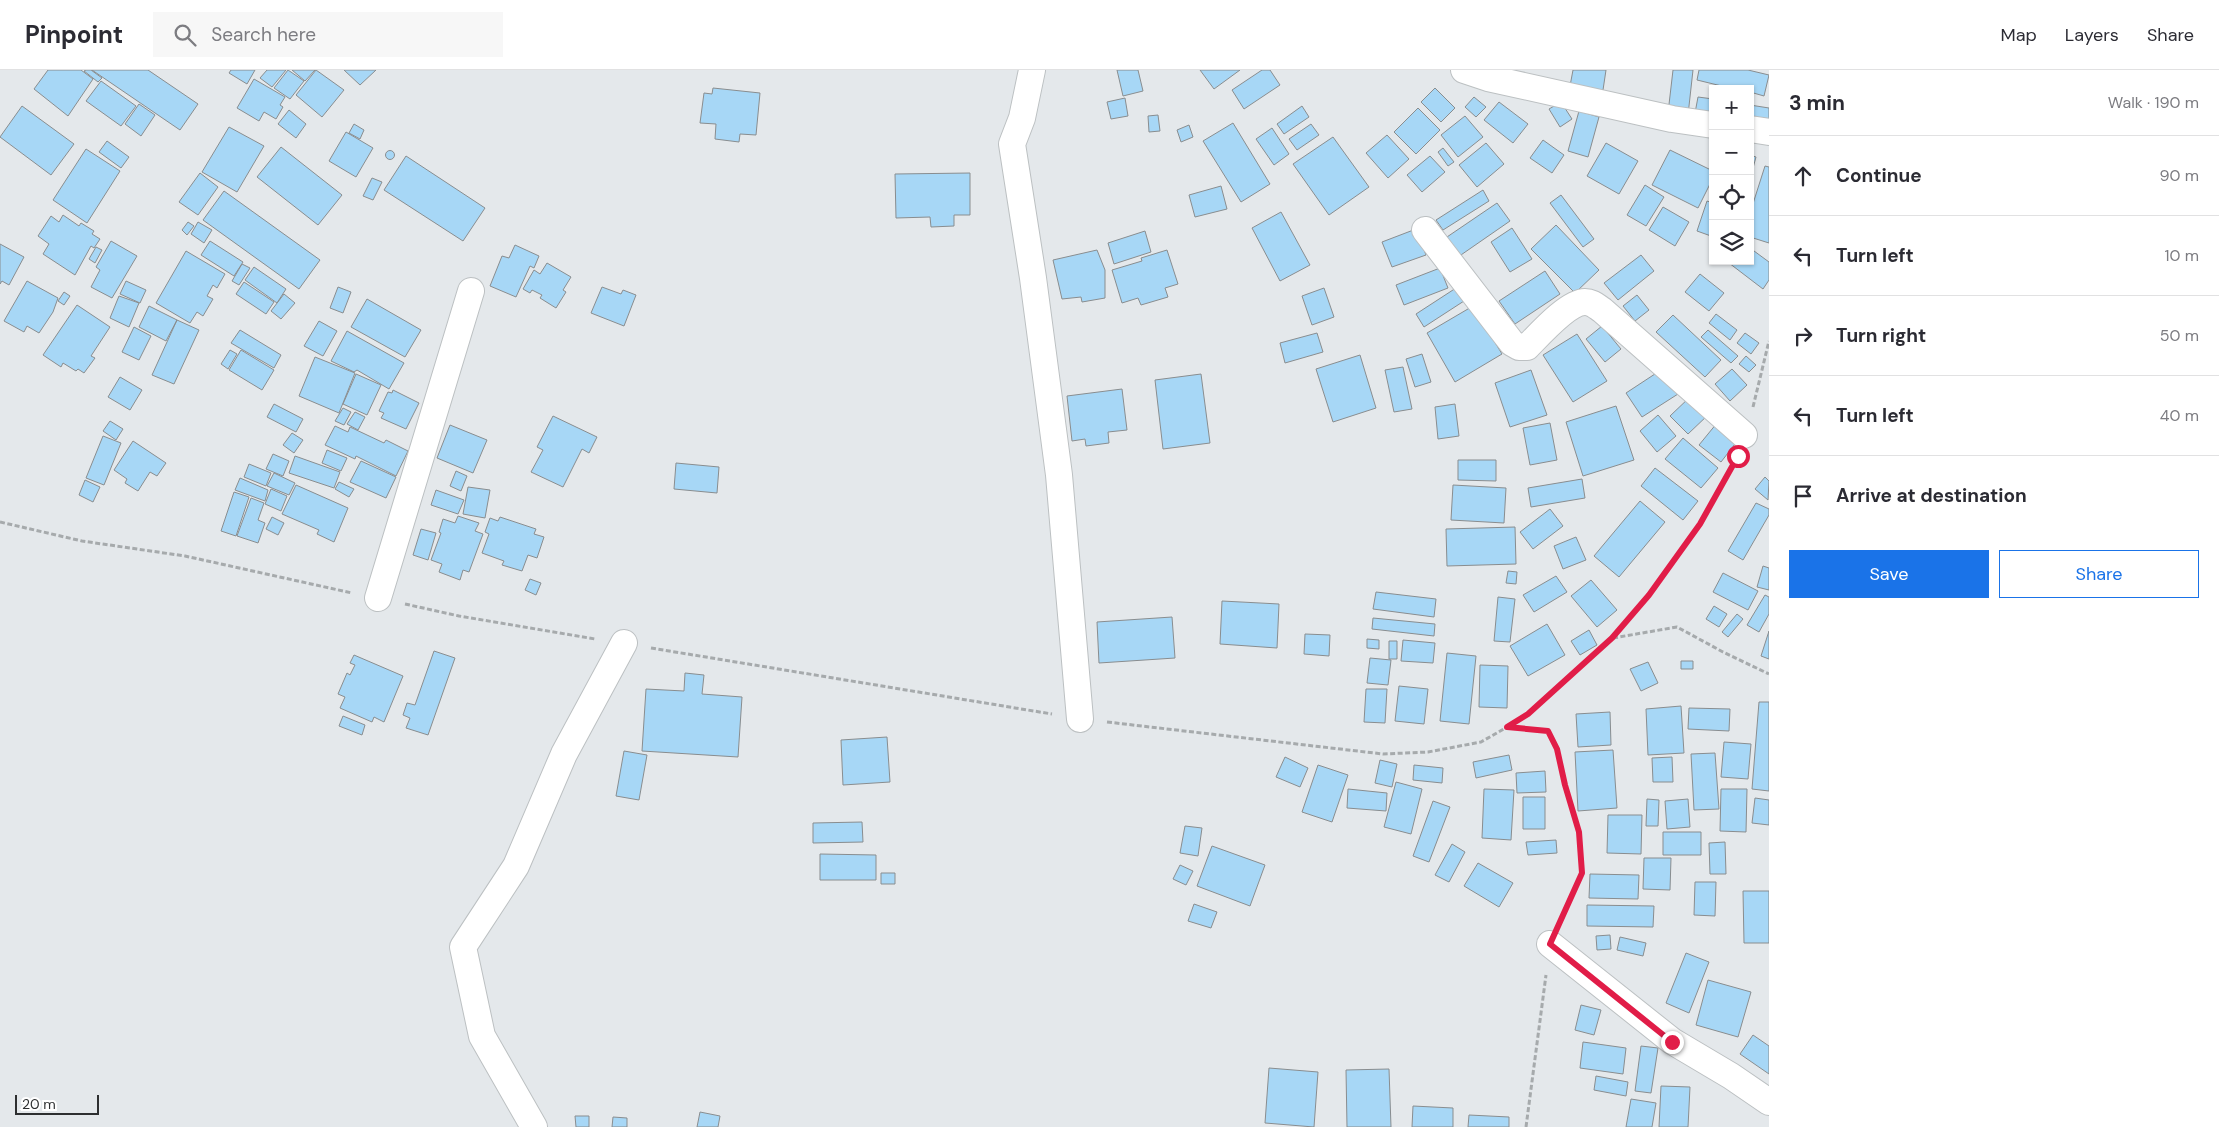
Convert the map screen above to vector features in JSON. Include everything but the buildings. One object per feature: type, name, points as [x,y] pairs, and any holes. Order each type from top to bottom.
[{"type":"street","points":[[1032,70],[1022,118],[1012,144],[1033,278],[1059,475],[1080,719]]},
{"type":"street","points":[[1464,70],[1488,78],[1652,115],[1709,124]]},
{"type":"street","points":[[1754,130],[1769,132]]},
{"type":"street","points":[[1425,230],[1512,342],[1519,347],[1527,347],[1570,307],[1582,302],[1591,302],[1744,435]]},
{"type":"street","points":[[378,598],[471,291]]},
{"type":"street","points":[[534,1127],[482,1036],[463,947],[516,866],[564,754],[624,643]]},
{"type":"street","points":[[1550,944],[1672,1042],[1731,1076],[1769,1102]]},
{"type":"path","points":[[0,522],[82,541],[185,556],[459,616],[1080,719],[1383,754],[1428,752],[1481,742],[1528,714],[1612,638],[1649,595],[1700,524],[1738,456],[1758,394],[1769,341]]},
{"type":"path","points":[[1612,638],[1677,627],[1769,674]]},
{"type":"path","points":[[1507,727],[1548,731],[1557,749],[1579,832],[1582,873],[1550,944],[1526,1127]]},
{"type":"route","points":[[1672,1042],[1550,944],[1582,873],[1579,832],[1557,749],[1548,731],[1507,727],[1528,714],[1612,638],[1649,595],[1700,524],[1738,456]]}]
